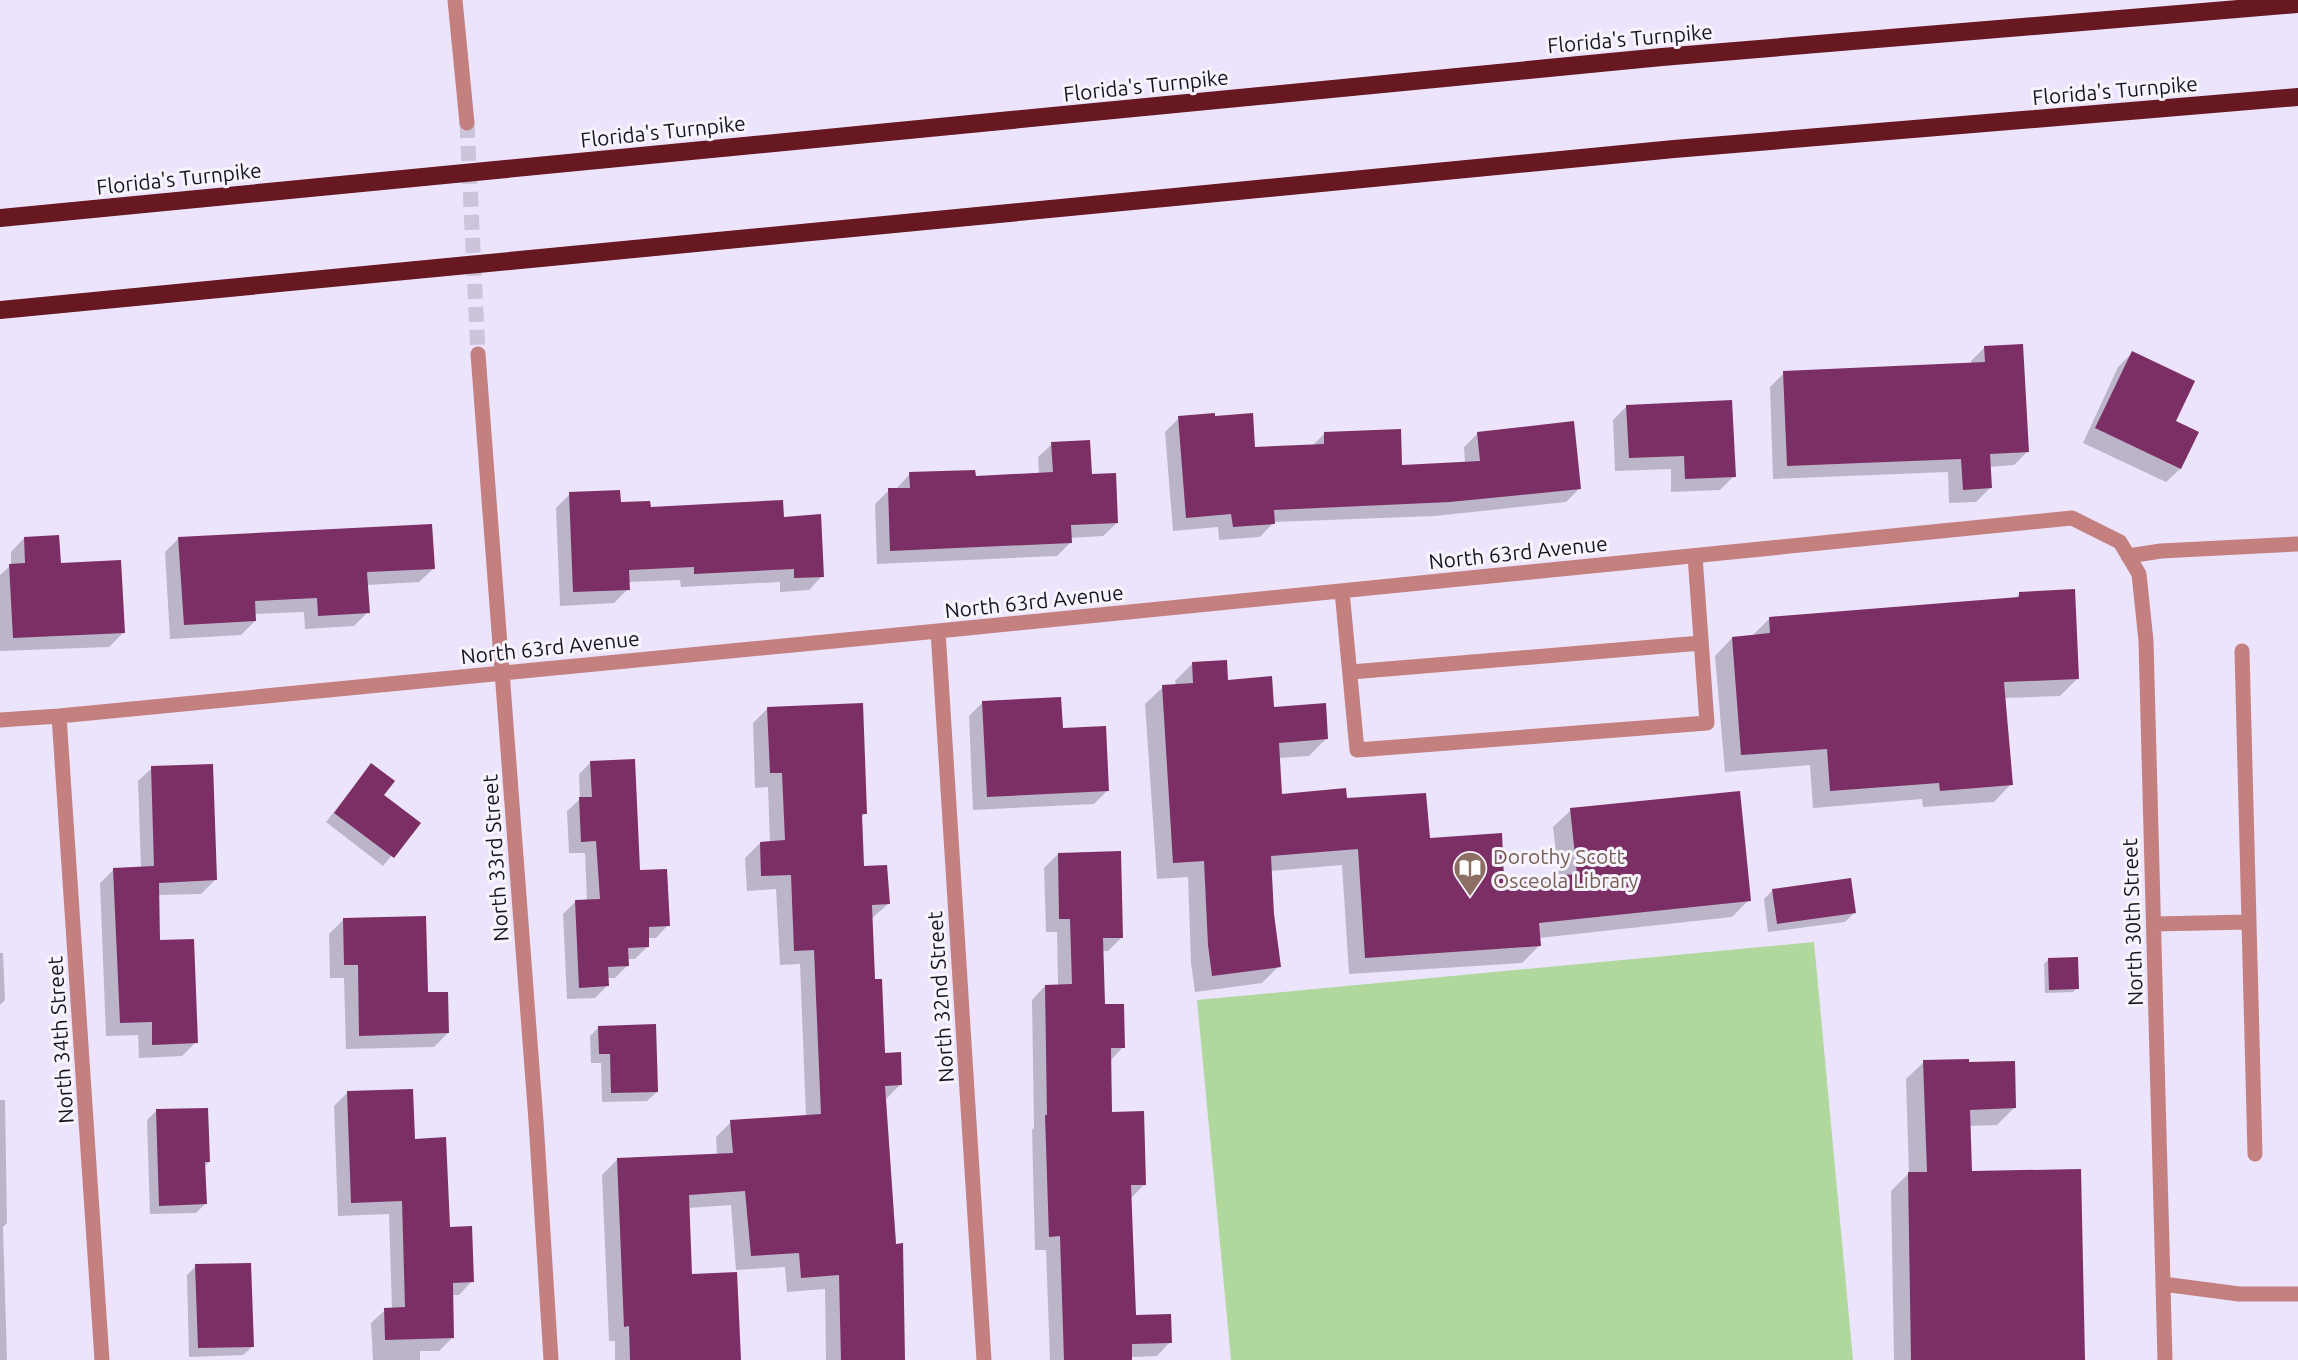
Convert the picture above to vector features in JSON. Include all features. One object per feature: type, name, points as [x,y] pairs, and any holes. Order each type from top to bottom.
[{"type":"highway","name":"Florida's Turnpike","points":[[0,218],[1650,58],[2298,4]]},
{"type":"highway","name":"Florida's Turnpike","points":[[0,310],[1674,149],[2298,98]]},
{"type":"street","points":[[455,0],[466,123]]},
{"type":"street","name":"North 33rd Street","points":[[478,354],[534,1097],[551,1360]]},
{"type":"street","name":"North 63rd Avenue","points":[[0,720],[59,717],[502,672],[938,632],[2072,518]]},
{"type":"street","name":"North 30th Street","points":[[2072,518],[2120,542],[2139,574],[2146,641],[2165,1360]]},
{"type":"street","points":[[2128,555],[2161,551],[2298,544]]},
{"type":"street","points":[[1342,591],[1357,750],[1707,723],[1695,555]]},
{"type":"street","name":"North 32nd Street","points":[[938,632],[984,1360]]},
{"type":"street","points":[[1351,672],[1701,643]]},
{"type":"street","points":[[2242,651],[2255,1154]]},
{"type":"street","name":"North 34th Street","points":[[59,717],[102,1360]]},
{"type":"street","points":[[2154,924],[2249,921]]},
{"type":"street","points":[[2163,1284],[2240,1294],[2298,1294]]},
{"type":"green space","points":[[1814,942],[1853,1360],[1231,1360],[1197,1000]]},
{"type":"building","points":[[2023,344],[2029,452],[1990,454],[1992,488],[1963,490],[1961,459],[1787,466],[1783,371],[1985,362],[1984,346]]},
{"type":"building","points":[[2132,351],[2195,381],[2176,421],[2199,432],[2181,469],[2095,428]]},
{"type":"building","points":[[1732,400],[1736,477],[1685,479],[1684,456],[1629,458],[1626,405]]},
{"type":"building","points":[[1215,413],[1215,416],[1253,413],[1255,447],[1324,444],[1324,432],[1401,429],[1402,465],[1480,461],[1477,432],[1574,421],[1581,489],[1450,502],[1274,510],[1275,524],[1233,527],[1231,514],[1186,518],[1178,416]]},
{"type":"building","points":[[1090,440],[1092,474],[1116,473],[1118,523],[1071,525],[1072,543],[890,551],[888,488],[910,488],[909,472],[975,470],[976,476],[1053,472],[1051,442]]},
{"type":"building","points":[[620,490],[621,502],[650,501],[651,507],[783,500],[784,517],[821,514],[824,577],[794,578],[794,569],[694,574],[694,567],[629,570],[630,590],[573,592],[569,492]]},
{"type":"building","points":[[432,524],[435,569],[367,572],[370,613],[318,616],[317,598],[255,601],[256,621],[184,625],[178,537]]},
{"type":"building","points":[[59,535],[61,563],[121,560],[125,633],[13,638],[9,564],[25,563],[24,537]]},
{"type":"building","points":[[2075,589],[2079,679],[2004,682],[2013,785],[1940,791],[1939,783],[1830,791],[1827,749],[1741,755],[1732,637],[1770,633],[1769,617],[2019,597],[2019,592]]},
{"type":"building","points":[[1227,660],[1228,680],[1272,676],[1274,707],[1326,703],[1328,739],[1279,743],[1282,794],[1346,788],[1347,798],[1426,793],[1430,838],[1502,833],[1504,879],[1577,874],[1570,808],[1740,791],[1751,901],[1539,923],[1541,946],[1365,958],[1358,849],[1271,856],[1274,914],[1281,967],[1212,976],[1208,945],[1204,861],[1173,863],[1162,685],[1193,683],[1192,662]]},
{"type":"building","points":[[1061,697],[1063,728],[1106,726],[1109,791],[987,797],[982,701]]},
{"type":"building","points":[[863,703],[867,814],[862,814],[864,866],[887,865],[890,904],[872,905],[875,979],[882,979],[885,1053],[901,1052],[902,1085],[885,1086],[896,1244],[903,1243],[905,1360],[841,1360],[839,1275],[801,1278],[799,1253],[751,1256],[745,1191],[689,1195],[692,1274],[737,1272],[741,1360],[630,1360],[629,1326],[624,1327],[617,1158],[733,1153],[730,1120],[821,1114],[814,950],[794,951],[791,875],[761,876],[760,842],[785,840],[782,773],[770,773],[767,707]]},
{"type":"building","points":[[635,759],[640,870],[667,869],[670,926],[649,927],[649,947],[628,948],[629,966],[608,967],[609,986],[579,988],[575,900],[600,899],[596,841],[581,842],[579,797],[592,797],[590,761]]},
{"type":"building","points":[[371,763],[395,781],[384,795],[421,823],[394,858],[334,813]]},
{"type":"building","points":[[213,764],[217,880],[159,883],[160,940],[194,939],[198,1043],[152,1045],[152,1022],[120,1023],[113,868],[154,866],[151,766]]},
{"type":"building","points":[[1121,851],[1123,938],[1103,938],[1105,1004],[1124,1004],[1125,1048],[1111,1048],[1112,1112],[1144,1111],[1146,1185],[1131,1185],[1136,1315],[1171,1314],[1172,1343],[1132,1344],[1132,1360],[1064,1360],[1060,1236],[1049,1237],[1045,1115],[1047,1115],[1045,985],[1072,984],[1070,919],[1059,919],[1058,853]]},
{"type":"building","points":[[1851,878],[1856,913],[1777,924],[1772,889]]},
{"type":"building","points":[[426,916],[428,992],[448,992],[449,1033],[359,1036],[358,965],[344,965],[343,918]]},
{"type":"building","points":[[2078,957],[2079,989],[2049,990],[2048,958]]},
{"type":"building","points":[[656,1024],[658,1092],[611,1093],[610,1054],[599,1054],[598,1026]]},
{"type":"building","points":[[1969,1059],[1969,1062],[2015,1061],[2016,1108],[1970,1110],[1972,1171],[2081,1169],[2085,1360],[1911,1360],[1908,1172],[1927,1172],[1923,1060]]},
{"type":"building","points":[[413,1089],[415,1139],[446,1137],[450,1227],[472,1226],[474,1282],[453,1283],[454,1338],[385,1340],[384,1308],[405,1307],[402,1201],[351,1203],[347,1091]]},
{"type":"building","points":[[208,1108],[210,1162],[205,1162],[207,1204],[159,1206],[156,1109]]},
{"type":"building","points":[[251,1263],[254,1347],[198,1348],[195,1264]]},
{"type":"tunnel","points":[[467,123],[478,354]]},
{"type":"place","name":"Dorothy Scott Osceola Library","points":[[1470,897]]}]
